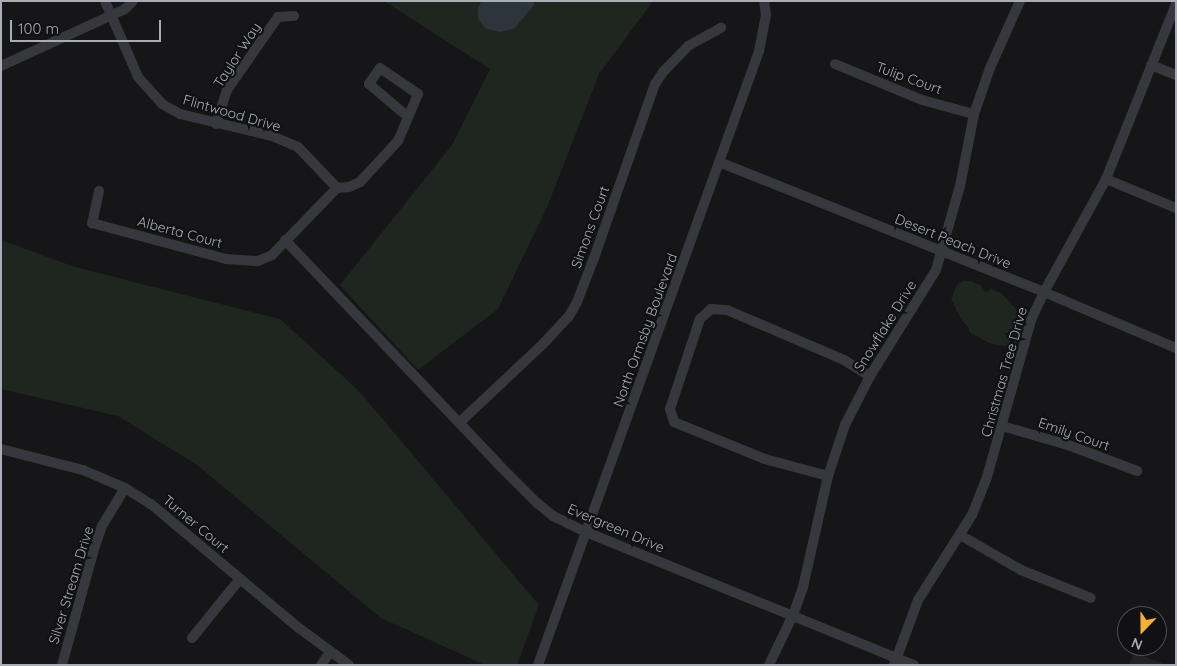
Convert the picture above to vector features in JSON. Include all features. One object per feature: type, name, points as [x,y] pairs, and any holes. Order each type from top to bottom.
[{"type":"street","name":"Flintwood Drive","points":[[105,1],[138,77],[156,98],[180,114],[272,136],[298,147],[337,188]]},
{"type":"street","points":[[1,66],[112,16],[133,1]]},
{"type":"street","name":"North Ormsby Boulevard","points":[[538,665],[759,52],[766,15],[764,1]]},
{"type":"street","name":"Snowflake Drive","points":[[769,665],[793,615],[809,561],[828,476],[845,425],[870,376],[936,270],[943,252],[960,186],[974,114],[1015,3]]},
{"type":"street","name":"Christmas Tree Drive","points":[[894,661],[918,600],[972,515],[987,477],[1031,320],[1044,292],[1106,179],[1176,4]]},
{"type":"street","name":"Taylor Way","points":[[216,124],[227,90],[278,17],[294,16]]},
{"type":"street","name":"Simons Court","points":[[460,422],[543,344],[569,316],[577,302],[594,258],[655,84],[663,72],[688,46],[721,28]]},
{"type":"street","name":"Tulip Court","points":[[835,64],[922,100],[974,114]]},
{"type":"street","points":[[1151,65],[1176,75]]},
{"type":"street","points":[[285,240],[337,188],[349,187],[360,182],[392,150],[398,141],[407,116],[418,94],[380,68],[369,84],[407,116]]},
{"type":"street","name":"Desert Peach Drive","points":[[719,162],[1044,292],[1176,348]]},
{"type":"street","points":[[1106,179],[1176,208]]},
{"type":"street","name":"Alberta Court","points":[[99,191],[92,223],[226,259],[258,261],[272,255],[285,240]]},
{"type":"street","name":"Evergreen Drive","points":[[285,240],[537,503],[553,516],[586,532],[793,615],[894,661],[914,665]]},
{"type":"street","points":[[828,476],[765,459],[674,422],[670,409],[700,319],[711,309],[727,310],[844,360],[870,376]]},
{"type":"street","name":"Emily Court","points":[[1002,426],[1052,439],[1137,471]]},
{"type":"street","name":"Turner Court","points":[[1,449],[83,470],[125,488],[151,504],[330,652],[350,665]]},
{"type":"street","name":"Silver Stream Drive","points":[[62,665],[102,526],[125,488]]},
{"type":"street","points":[[960,535],[1020,570],[1091,598]]},
{"type":"street","points":[[192,638],[240,579]]},
{"type":"street","points":[[320,665],[330,652]]},
{"type":"shaded area","points":[[384,1],[653,1],[599,74],[548,205],[498,309],[418,370],[340,285],[452,145],[490,69]]},
{"type":"shaded area","points":[[482,1],[534,1],[534,5],[514,29],[500,32],[486,29],[478,19],[478,7]]},
{"type":"shaded area","points":[[1,240],[75,267],[280,319],[359,391],[539,605],[517,665],[485,665],[381,618],[197,465],[118,416],[1,389]]},
{"type":"shaded area","points":[[963,281],[971,281],[980,285],[986,292],[991,289],[1001,293],[1026,320],[1021,342],[1003,346],[989,343],[969,332],[969,328],[961,319],[951,299],[957,285]]},
{"type":"shaded area","points":[[1132,656],[1144,656],[1166,665],[1129,665]]}]
